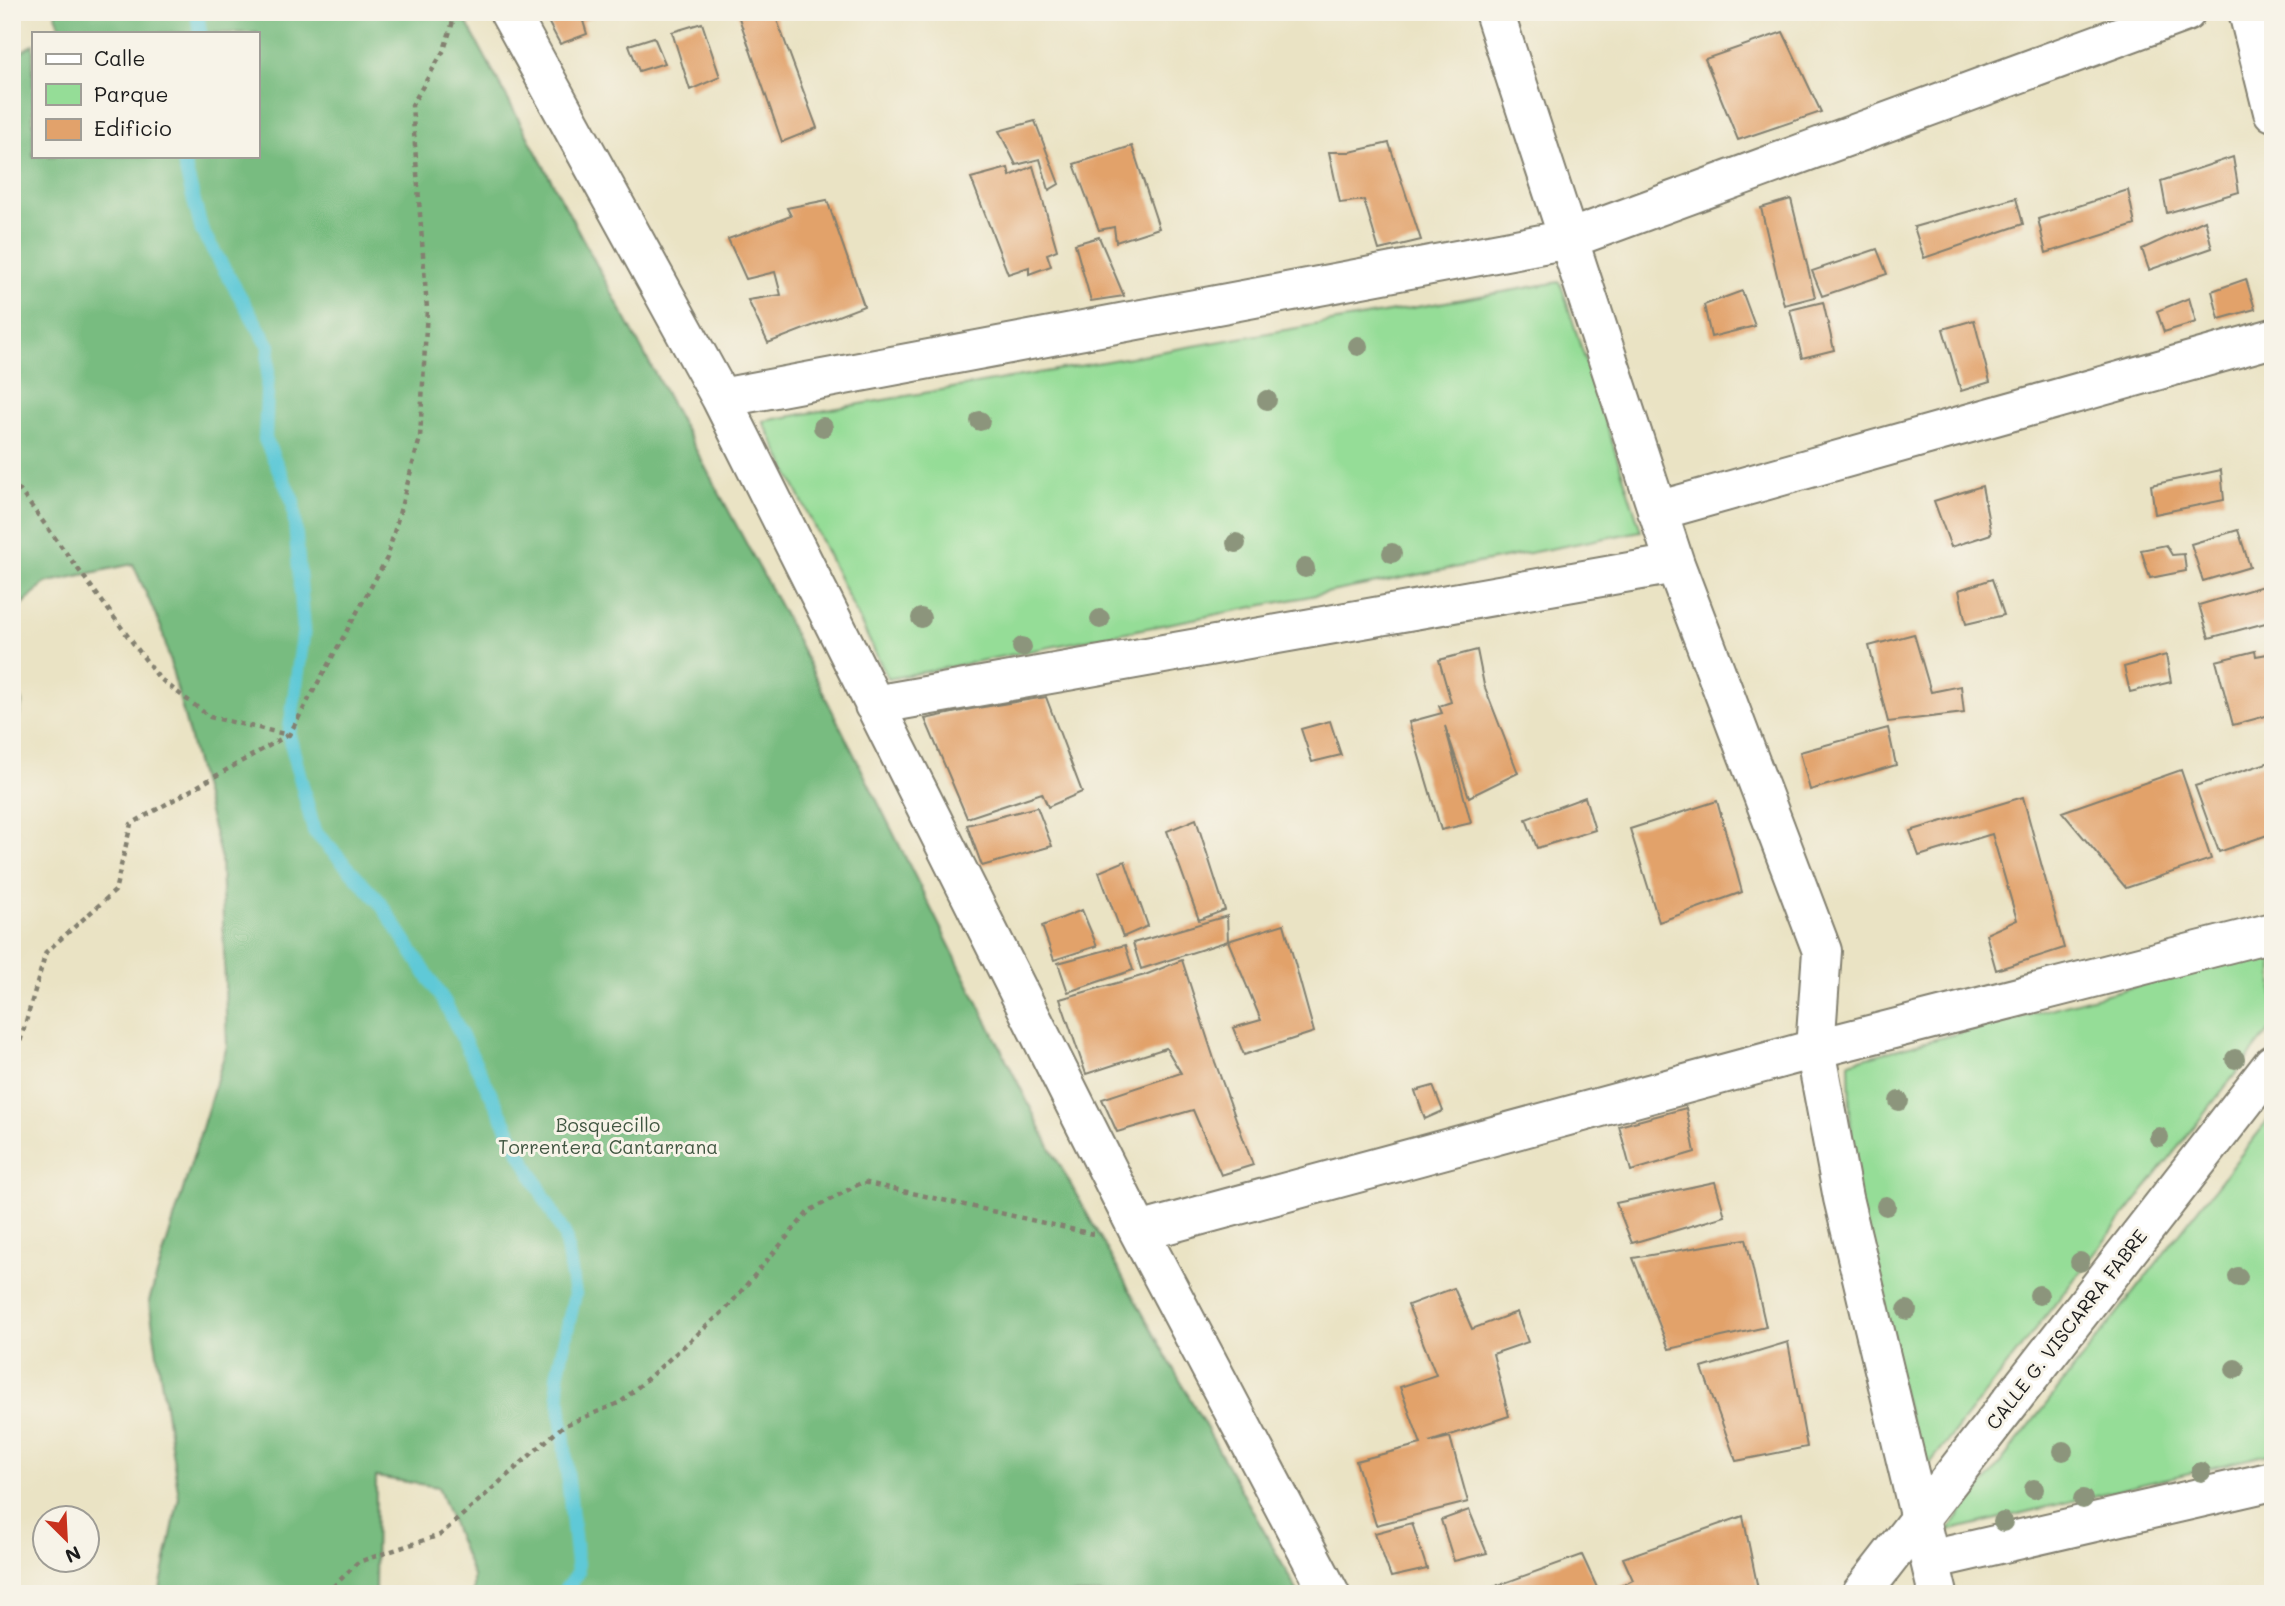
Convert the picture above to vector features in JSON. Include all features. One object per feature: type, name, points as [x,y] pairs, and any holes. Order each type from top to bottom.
[{"type":"street","points":[[509,12],[721,398],[1139,1232],[1330,1594]]},
{"type":"street","points":[[1494,12],[1675,564],[1822,951],[1815,1049],[1843,1198],[1934,1577],[2273,1481]]},
{"type":"street","points":[[721,398],[1569,239],[2186,12]]},
{"type":"street","points":[[2248,12],[2273,112]]},
{"type":"street","points":[[1657,511],[2273,338]]},
{"type":"street","points":[[874,705],[1675,564]]},
{"type":"street","points":[[1139,1232],[1815,1049],[2273,932]]},
{"type":"street","name":"CALLE G. VISCARRA FABRE","points":[[1861,1594],[2273,1064]]},
{"type":"path","points":[[12,1070],[46,952],[115,891],[131,824],[289,735],[387,558],[420,438],[427,309],[412,105],[444,50],[456,12]]},
{"type":"path","points":[[12,480],[159,678],[210,717],[289,735]]},
{"type":"path","points":[[326,1594],[358,1562],[440,1535],[563,1426],[621,1402],[726,1309],[810,1211],[863,1182],[1094,1235],[1139,1232]]},
{"type":"green space","name":"Bosquecillo Torrentera Cantarrana","points":[[55,12],[461,12],[783,612],[1052,1151],[1299,1594],[473,1594],[473,1576],[438,1487],[376,1477],[375,1594],[159,1594],[179,1497],[149,1301],[227,1046],[221,859],[161,627],[133,564],[45,583],[12,615],[12,58],[32,45],[32,158],[259,158],[259,32],[52,32],[60,27]]},
{"type":"green space","points":[[1560,282],[1641,531],[888,679],[763,421]]},
{"type":"green space","points":[[12,673],[22,703],[12,746]]},
{"type":"green space","points":[[2273,950],[2273,1026],[1924,1471],[1852,1208],[1849,1062]]},
{"type":"green space","points":[[2273,1114],[2273,1453],[1947,1531]]},
{"type":"building","points":[[543,12],[604,12],[583,21],[587,34],[560,44]]},
{"type":"building","points":[[737,12],[774,12],[817,128],[782,142]]},
{"type":"building","points":[[702,23],[720,77],[690,90],[672,32]]},
{"type":"building","points":[[1783,32],[1821,112],[1738,140],[1705,59]]},
{"type":"building","points":[[654,37],[665,63],[639,71],[629,45]]},
{"type":"building","points":[[1035,121],[1059,184],[1049,190],[1040,159],[1016,165],[999,131]]},
{"type":"building","points":[[1389,143],[1421,240],[1379,250],[1364,200],[1340,203],[1329,152],[1350,152]]},
{"type":"building","points":[[1132,146],[1159,228],[1116,242],[1114,227],[1099,230],[1074,164]]},
{"type":"building","points":[[2233,157],[2239,192],[2167,213],[2161,181]]},
{"type":"building","points":[[1033,166],[1057,250],[1047,254],[1051,266],[1029,274],[1029,267],[1008,274],[971,178],[1008,168],[1010,176]]},
{"type":"building","points":[[2128,190],[2135,225],[2046,253],[2038,219]]},
{"type":"building","points":[[2016,198],[2023,224],[1924,258],[1914,227]]},
{"type":"building","points":[[1791,199],[1815,297],[1784,305],[1761,208]]},
{"type":"building","points":[[827,200],[864,306],[768,343],[748,300],[781,295],[775,272],[746,279],[728,239],[791,216],[787,208]]},
{"type":"building","points":[[2205,220],[2212,248],[2149,270],[2142,249]]},
{"type":"building","points":[[1099,237],[1124,296],[1091,301],[1075,244]]},
{"type":"building","points":[[1877,249],[1887,274],[1822,296],[1812,271]]},
{"type":"building","points":[[2246,279],[2255,309],[2219,319],[2212,291]]},
{"type":"building","points":[[1742,291],[1755,326],[1711,337],[1704,305]]},
{"type":"building","points":[[2189,298],[2196,322],[2164,332],[2157,311]]},
{"type":"building","points":[[1823,302],[1834,350],[1802,358],[1790,310]]},
{"type":"building","points":[[1974,320],[1990,382],[1961,391],[1943,329]]},
{"type":"building","points":[[2221,470],[2224,500],[2155,514],[2151,485]]},
{"type":"building","points":[[1982,486],[1991,534],[1951,547],[1934,501]]},
{"type":"building","points":[[2238,530],[2250,567],[2203,581],[2191,544]]},
{"type":"building","points":[[2166,545],[2172,555],[2184,554],[2186,571],[2150,578],[2141,550]]},
{"type":"building","points":[[1992,579],[2004,615],[1966,624],[1959,590]]},
{"type":"building","points":[[2273,583],[2273,621],[2209,638],[2199,605]]},
{"type":"building","points":[[1914,634],[1931,692],[1961,686],[1964,713],[1888,722],[1869,646]]},
{"type":"building","points":[[1477,650],[1484,685],[1518,773],[1469,797],[1445,726],[1471,823],[1441,830],[1409,722],[1442,713],[1439,706],[1451,702],[1439,660]]},
{"type":"building","points":[[2255,651],[2256,656],[2273,653],[2273,714],[2233,725],[2216,661]]},
{"type":"building","points":[[2166,655],[2171,682],[2130,692],[2124,667]]},
{"type":"building","points":[[1046,697],[1082,792],[1048,807],[1042,793],[967,818],[925,719]]},
{"type":"building","points":[[1330,721],[1341,755],[1312,762],[1301,729]]},
{"type":"building","points":[[1888,728],[1896,765],[1810,790],[1800,752]]},
{"type":"building","points":[[2273,761],[2273,833],[2219,852],[2195,786]]},
{"type":"building","points":[[2181,770],[2211,859],[2126,888],[2062,812]]},
{"type":"building","points":[[1585,797],[1595,830],[1537,848],[1526,819]]},
{"type":"building","points":[[2023,797],[2064,948],[1996,970],[1986,934],[2017,920],[1992,834],[1919,856],[1910,831]]},
{"type":"building","points":[[1717,801],[1742,892],[1659,922],[1630,829]]},
{"type":"building","points":[[1037,807],[1052,846],[982,866],[967,825]]},
{"type":"building","points":[[1196,819],[1225,910],[1199,920],[1167,831]]},
{"type":"building","points":[[1125,861],[1148,926],[1123,937],[1099,872]]},
{"type":"building","points":[[1082,910],[1097,946],[1054,960],[1042,926]]},
{"type":"building","points":[[1227,916],[1228,941],[1141,969],[1133,943]]},
{"type":"building","points":[[1284,924],[1314,1032],[1244,1055],[1233,1028],[1261,1020],[1228,941]]},
{"type":"building","points":[[1125,945],[1133,970],[1068,992],[1058,963]]},
{"type":"building","points":[[1182,960],[1215,1062],[1253,1165],[1221,1175],[1193,1110],[1117,1132],[1102,1099],[1181,1073],[1166,1048],[1086,1074],[1060,999],[1145,975]]},
{"type":"building","points":[[1433,1086],[1443,1111],[1425,1119],[1415,1091]]},
{"type":"building","points":[[1686,1108],[1695,1152],[1631,1171],[1619,1126]]},
{"type":"building","points":[[1715,1182],[1725,1216],[1632,1243],[1616,1203]]},
{"type":"building","points":[[1746,1239],[1766,1327],[1669,1349],[1633,1258]]},
{"type":"building","points":[[1454,1288],[1472,1329],[1517,1312],[1528,1342],[1493,1354],[1509,1416],[1429,1442],[1450,1437],[1468,1502],[1376,1525],[1356,1461],[1421,1444],[1400,1387],[1436,1375],[1408,1305]]},
{"type":"building","points":[[1788,1342],[1807,1447],[1736,1461],[1702,1368]]},
{"type":"building","points":[[1469,1510],[1487,1553],[1454,1561],[1441,1520]]},
{"type":"building","points":[[1743,1516],[1759,1594],[1604,1594],[1633,1580],[1623,1558]]},
{"type":"building","points":[[1412,1523],[1427,1569],[1391,1577],[1375,1533]]},
{"type":"building","points":[[1582,1555],[1600,1594],[1483,1594],[1482,1591]]},
{"type":"waterway","points":[[197,12],[200,32]]},
{"type":"waterway","points":[[183,158],[202,231],[269,346],[265,439],[293,501],[304,629],[289,735],[314,831],[379,901],[444,1001],[565,1236],[575,1294],[557,1376],[578,1573],[562,1594]]}]
